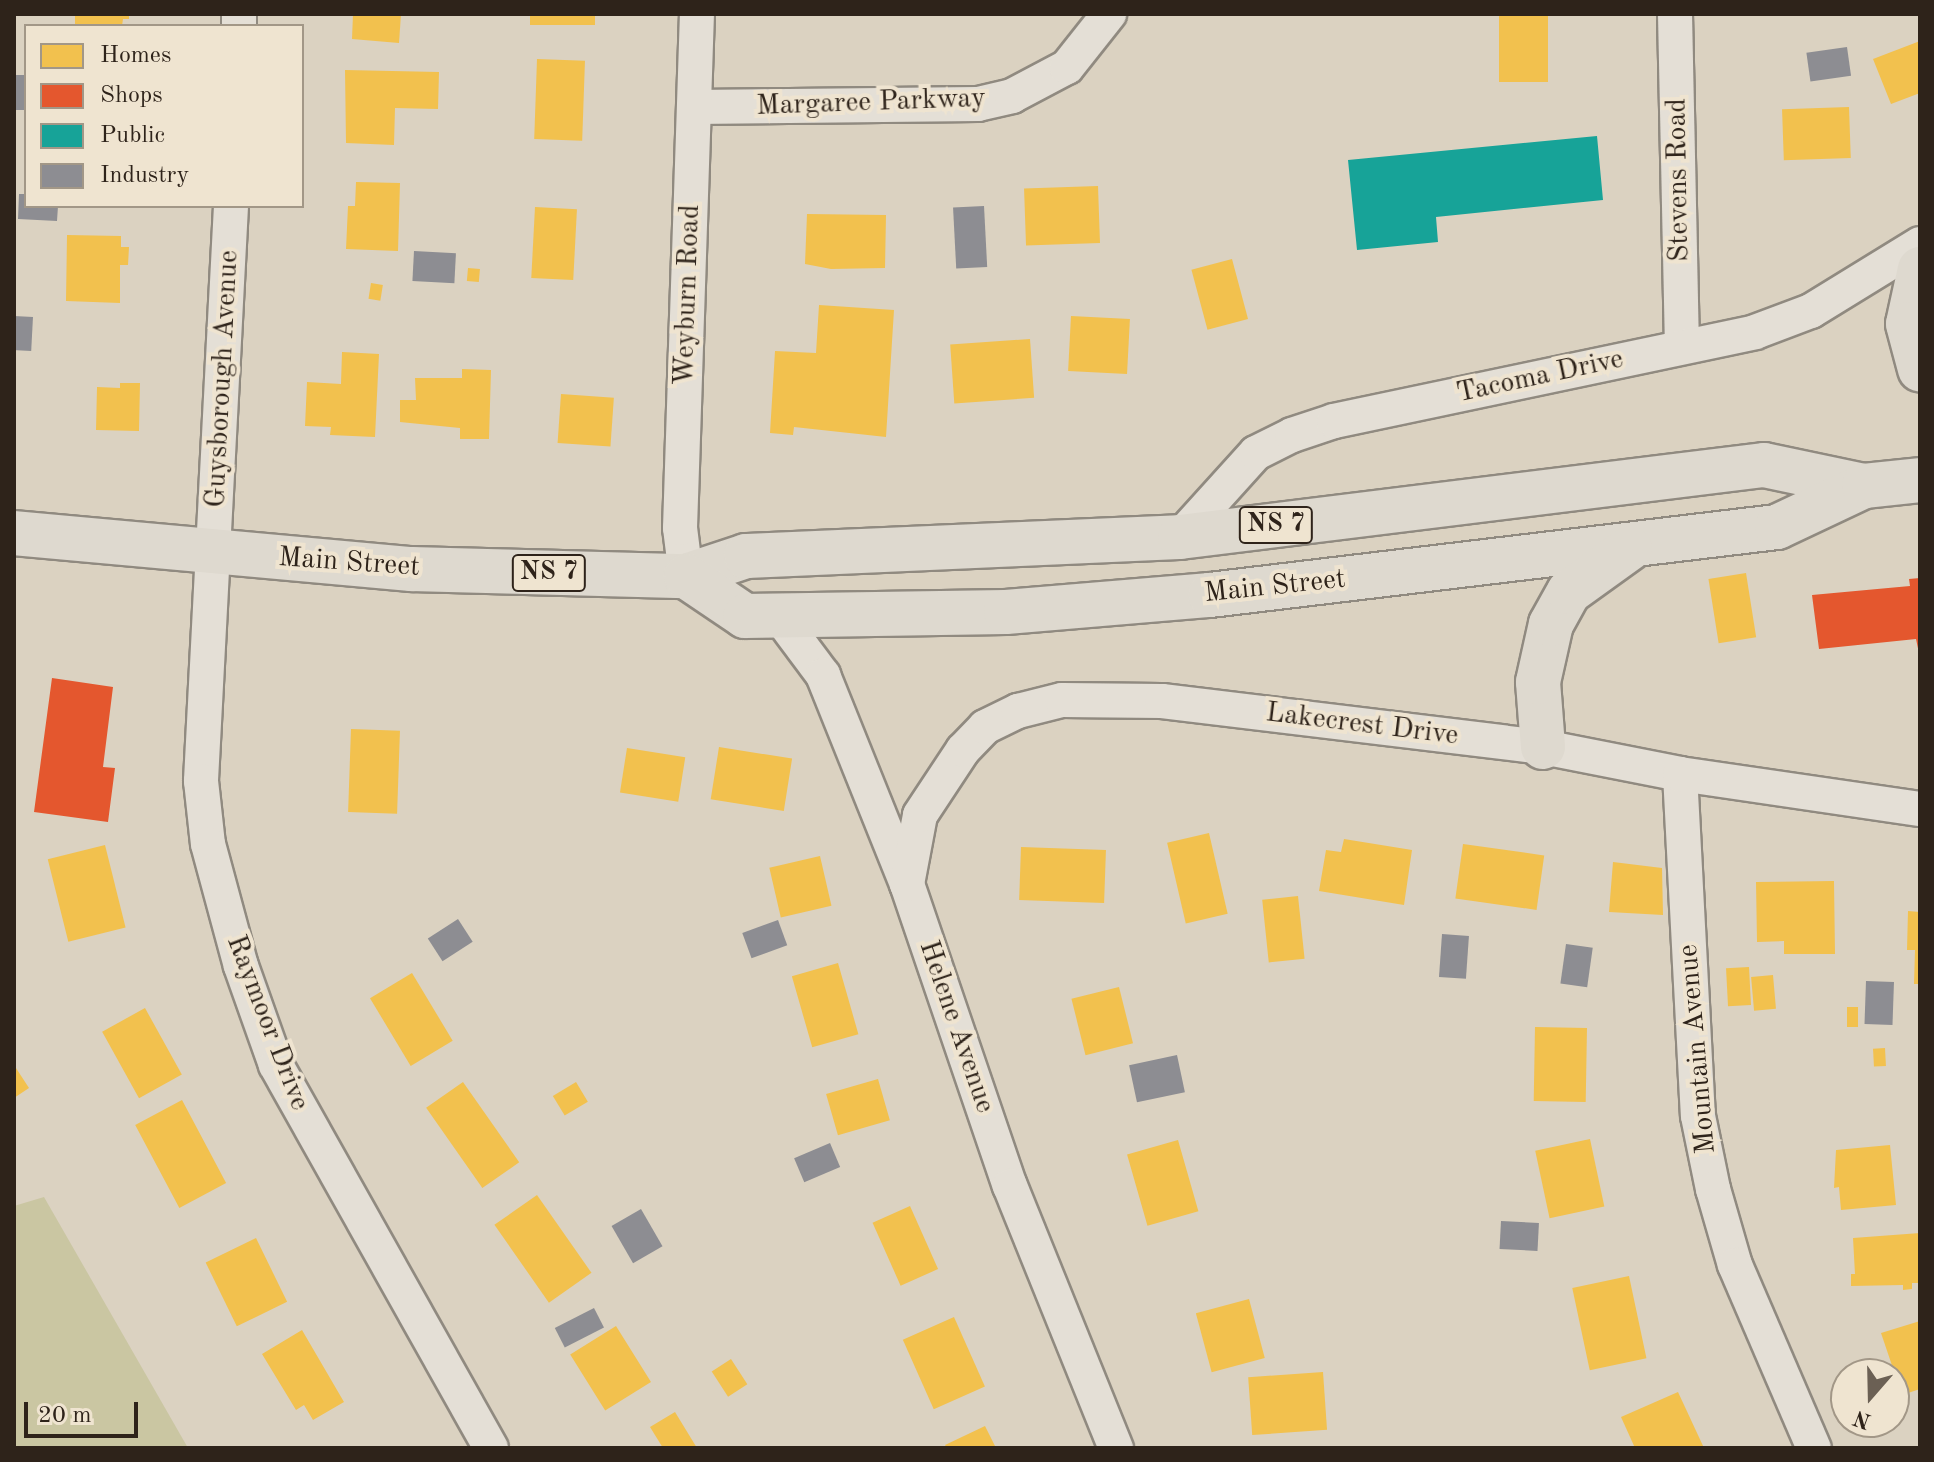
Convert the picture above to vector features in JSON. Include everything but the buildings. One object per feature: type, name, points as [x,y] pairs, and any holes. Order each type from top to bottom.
[{"type":"main road","points":[[1920,269],[1908,324],[1920,369]]},
{"type":"main road","name":"Main Street","points":[[14,533],[411,569],[686,576],[746,556],[1180,537],[1764,465],[1864,486],[1920,480]]},
{"type":"main road","name":"Main Street","points":[[686,576],[745,616],[1006,612],[1210,595],[1777,527],[1864,486]]},
{"type":"main road","points":[[1543,747],[1538,682],[1551,624],[1569,592],[1634,545]]},
{"type":"street","name":"Weyburn Road","points":[[686,576],[681,513],[697,14]]},
{"type":"street","name":"Margaree Parkway","points":[[694,107],[978,104],[1012,96],[1067,67],[1109,14]]},
{"type":"street","name":"Stevens Road","points":[[1675,14],[1682,346]]},
{"type":"street","name":"Guysborough Avenue","points":[[216,553],[231,208]]},
{"type":"street","name":"Tacoma Drive","points":[[1180,537],[1256,453],[1292,435],[1334,421],[1755,332],[1811,311],[1920,244]]},
{"type":"street","name":"Raymoor Drive","points":[[216,553],[201,781],[208,844],[241,966],[294,1101],[491,1448]]},
{"type":"street","name":"Helene Avenue","points":[[779,616],[823,675],[907,884],[1010,1186],[1116,1448]]},
{"type":"street","name":"Lakecrest Drive","points":[[907,884],[920,815],[963,750],[985,727],[1018,711],[1062,700],[1162,701],[1543,747],[1680,774],[1920,809]]},
{"type":"street","name":"Mountain Avenue","points":[[1680,774],[1698,1116],[1735,1265],[1814,1448]]},
{"type":"shaded area","points":[[44,1197],[188,1448],[14,1448],[14,1206]]}]
